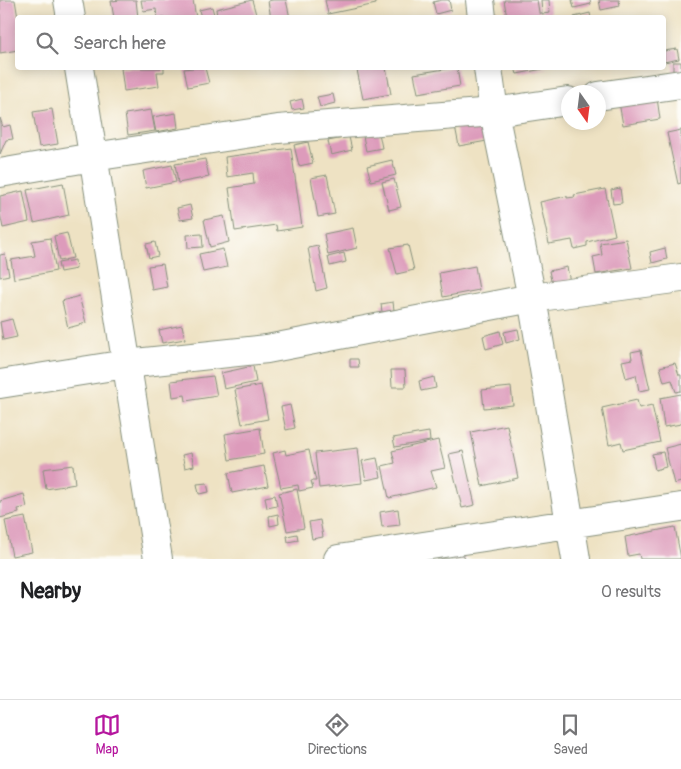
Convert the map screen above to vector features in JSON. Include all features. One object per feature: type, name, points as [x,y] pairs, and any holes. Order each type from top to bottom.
[{"type":"street","points":[[68,0],[70,15]]},
{"type":"street","points":[[480,0],[482,15]]},
{"type":"street","points":[[79,70],[158,559]]},
{"type":"street","points":[[488,70],[494,112],[532,298],[576,559]]},
{"type":"street","points":[[606,95],[681,84]]},
{"type":"street","points":[[0,173],[278,129],[494,112],[561,102]]},
{"type":"street","points":[[0,384],[126,364],[267,348],[532,298],[681,278]]},
{"type":"street","points":[[338,559],[681,507]]},
{"type":"building","points":[[0,0],[15,0],[18,15],[15,15],[15,50],[0,53]]},
{"type":"building","points":[[136,0],[138,15],[113,15],[111,1]]},
{"type":"building","points":[[141,0],[193,0],[196,15],[157,15],[156,9],[143,11]]},
{"type":"building","points":[[252,0],[256,15],[217,15],[216,9]]},
{"type":"building","points":[[286,0],[289,15],[270,15],[268,1]]},
{"type":"building","points":[[325,0],[375,0],[376,4],[328,14]]},
{"type":"building","points":[[449,0],[451,10],[436,14],[433,2]]},
{"type":"building","points":[[504,0],[537,0],[540,15],[506,15]]},
{"type":"building","points":[[541,0],[549,0],[550,13],[542,14]]},
{"type":"building","points":[[572,0],[590,0],[591,4],[574,8]]},
{"type":"building","points":[[599,0],[619,0],[620,6],[601,10]]},
{"type":"building","points":[[212,7],[214,15],[200,15],[199,10]]},
{"type":"building","points":[[677,49],[679,59],[666,62],[666,51]]},
{"type":"building","points":[[673,62],[681,62],[681,71],[673,71]]},
{"type":"building","points":[[121,70],[164,70],[164,72],[157,72],[159,86],[124,91]]},
{"type":"building","points":[[184,70],[206,70],[209,83],[188,87]]},
{"type":"building","points":[[357,70],[386,70],[391,94],[363,99]]},
{"type":"building","points":[[439,70],[457,70],[460,86],[418,93],[414,74]]},
{"type":"building","points":[[516,70],[538,70],[517,74]]},
{"type":"building","points":[[656,91],[660,119],[623,125],[618,97]]},
{"type":"building","points":[[333,94],[335,103],[320,107],[317,97]]},
{"type":"building","points":[[302,99],[304,108],[292,110],[290,102]]},
{"type":"building","points":[[52,109],[58,144],[39,147],[33,112]]},
{"type":"building","points":[[151,110],[155,131],[128,135],[125,114]]},
{"type":"building","points":[[176,113],[178,128],[156,132],[153,117]]},
{"type":"building","points":[[0,118],[3,127],[10,125],[13,139],[6,140],[0,154]]},
{"type":"building","points":[[484,121],[487,141],[459,146],[455,126]]},
{"type":"building","points":[[681,130],[681,183],[678,184],[667,133]]},
{"type":"building","points":[[379,133],[382,148],[366,151],[363,136]]},
{"type":"building","points":[[349,137],[352,150],[331,155],[328,141]]},
{"type":"building","points":[[308,142],[313,163],[299,166],[294,145]]},
{"type":"building","points":[[291,148],[302,227],[277,231],[276,225],[235,231],[229,188],[254,184],[253,173],[227,177],[225,157]]},
{"type":"building","points":[[205,159],[209,177],[178,183],[175,164]]},
{"type":"building","points":[[392,160],[396,175],[371,181],[367,166]]},
{"type":"building","points":[[172,165],[176,182],[146,188],[143,171]]},
{"type":"building","points":[[327,175],[335,214],[318,217],[311,178]]},
{"type":"building","points":[[394,179],[401,207],[389,210],[382,182]]},
{"type":"building","points":[[63,183],[69,215],[34,223],[27,190]]},
{"type":"building","points":[[620,188],[622,203],[613,204],[611,190]]},
{"type":"building","points":[[605,189],[615,235],[587,242],[587,246],[574,249],[572,240],[549,244],[540,202],[567,196],[567,198],[575,197],[574,195]]},
{"type":"building","points":[[23,191],[29,222],[3,228],[0,214],[0,196]]},
{"type":"building","points":[[190,205],[193,218],[180,220],[177,208]]},
{"type":"building","points":[[224,216],[229,242],[210,247],[204,220]]},
{"type":"building","points":[[353,228],[357,248],[328,255],[324,234]]},
{"type":"building","points":[[67,233],[73,258],[59,261],[54,236]]},
{"type":"building","points":[[202,234],[203,247],[188,248],[187,235]]},
{"type":"building","points":[[50,238],[56,271],[14,279],[11,260],[35,256],[32,241]]},
{"type":"building","points":[[626,239],[632,268],[596,274],[593,257],[602,255],[600,243]]},
{"type":"building","points":[[155,242],[158,256],[149,258],[146,244]]},
{"type":"building","points":[[408,245],[414,270],[397,274],[390,248]]},
{"type":"building","points":[[318,246],[327,288],[316,291],[308,248]]},
{"type":"building","points":[[665,248],[667,259],[652,263],[650,252]]},
{"type":"building","points":[[223,249],[227,267],[203,272],[199,254]]},
{"type":"building","points":[[344,253],[346,262],[330,266],[328,257]]},
{"type":"building","points":[[5,254],[9,275],[0,277],[0,255]]},
{"type":"building","points":[[75,260],[76,269],[60,272],[58,263]]},
{"type":"building","points":[[163,264],[167,287],[152,290],[148,266]]},
{"type":"building","points":[[475,266],[479,290],[443,297],[439,273]]},
{"type":"building","points":[[567,267],[570,282],[552,285],[549,271]]},
{"type":"building","points":[[79,296],[86,323],[68,328],[62,301]]},
{"type":"building","points":[[393,302],[394,310],[382,312],[381,304]]},
{"type":"building","points":[[12,319],[17,337],[3,340],[0,322]]},
{"type":"building","points":[[182,325],[185,339],[162,343],[159,330]]},
{"type":"building","points":[[518,329],[520,339],[506,343],[504,332]]},
{"type":"building","points":[[500,331],[503,344],[486,349],[483,336]]},
{"type":"building","points":[[641,350],[650,389],[639,391],[636,375],[626,378],[622,361],[632,359],[631,352]]},
{"type":"building","points":[[350,359],[358,359],[359,367],[350,367]]},
{"type":"building","points":[[675,363],[679,375],[681,375],[681,391],[676,392],[672,380],[664,382],[660,367]]},
{"type":"building","points":[[253,366],[256,382],[224,389],[221,373]]},
{"type":"building","points":[[391,370],[405,370],[406,387],[392,387]]},
{"type":"building","points":[[213,376],[217,396],[186,401],[185,395],[173,397],[171,381]]},
{"type":"building","points":[[434,377],[436,388],[421,391],[419,381]]},
{"type":"building","points":[[261,385],[268,419],[242,424],[235,390]]},
{"type":"building","points":[[511,387],[513,405],[484,408],[482,390]]},
{"type":"building","points":[[681,394],[681,424],[664,427],[660,398]]},
{"type":"building","points":[[637,400],[639,408],[652,405],[660,442],[623,450],[621,442],[609,445],[602,408]]},
{"type":"building","points":[[290,405],[295,428],[286,430],[281,407]]},
{"type":"building","points":[[507,425],[518,478],[482,486],[471,432]]},
{"type":"building","points":[[260,428],[264,454],[229,460],[225,434]]},
{"type":"building","points":[[429,432],[430,441],[395,447],[393,438]]},
{"type":"building","points":[[438,440],[445,468],[431,471],[436,487],[389,498],[382,466],[395,463],[392,451]]},
{"type":"building","points":[[681,444],[681,482],[674,484],[665,448]]},
{"type":"building","points":[[358,448],[362,483],[319,488],[315,453]]},
{"type":"building","points":[[285,450],[286,455],[309,450],[316,481],[311,481],[313,488],[299,491],[298,485],[281,488],[273,453]]},
{"type":"building","points":[[463,451],[475,505],[462,508],[449,454]]},
{"type":"building","points":[[663,452],[666,467],[655,470],[652,454]]},
{"type":"building","points":[[191,453],[194,466],[185,468],[182,455]]},
{"type":"building","points":[[377,458],[381,477],[366,480],[362,461]]},
{"type":"building","points":[[73,465],[75,484],[46,489],[43,469]]},
{"type":"building","points":[[264,466],[268,486],[232,493],[228,473]]},
{"type":"building","points":[[207,483],[209,492],[199,494],[197,484]]},
{"type":"building","points":[[297,489],[304,528],[287,531],[279,493]]},
{"type":"building","points":[[24,494],[27,507],[18,509],[19,513],[0,518],[0,501]]},
{"type":"building","points":[[275,495],[277,506],[267,508],[265,497]]},
{"type":"building","points":[[398,509],[400,525],[382,527],[380,512]]},
{"type":"building","points":[[278,514],[279,524],[270,526],[269,516]]},
{"type":"building","points":[[25,517],[32,552],[12,556],[5,521]]},
{"type":"building","points":[[320,520],[323,537],[312,539],[309,522]]},
{"type":"building","points":[[675,527],[681,559],[640,559],[639,554],[628,556],[625,537]]},
{"type":"building","points":[[297,534],[298,540],[288,542],[287,536]]},
{"type":"building","points":[[463,553],[465,559],[437,559],[437,558]]}]
